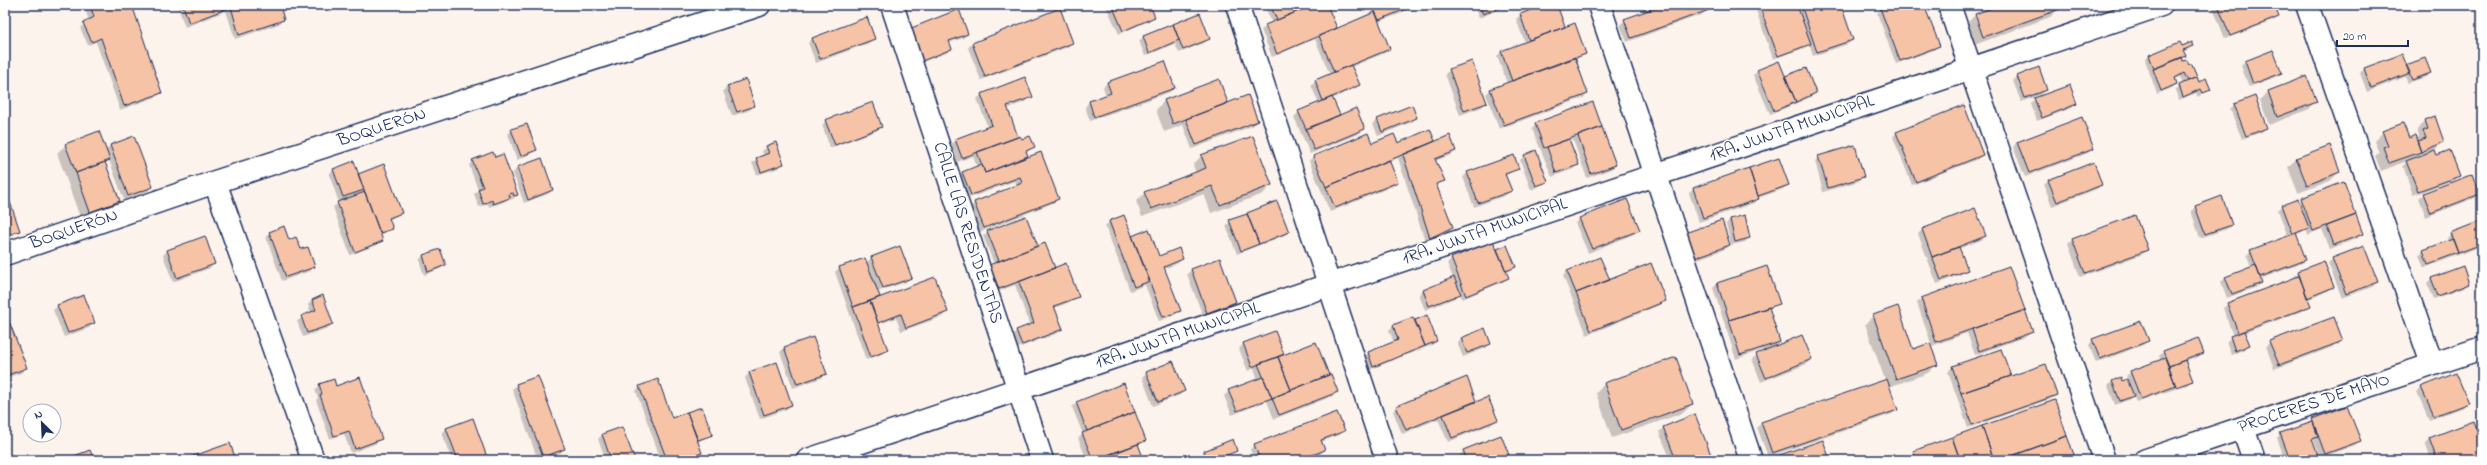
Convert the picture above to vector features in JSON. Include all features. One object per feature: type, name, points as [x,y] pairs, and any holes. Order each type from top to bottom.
[{"type":"street","name":"BOQUERÓN","points":[[5,254],[215,182],[759,5]]},
{"type":"street","name":"CALLE LAS RESIDENTAS","points":[[892,5],[1042,460]]},
{"type":"street","points":[[1237,5],[1388,460]]},
{"type":"street","points":[[1599,5],[1751,460]]},
{"type":"street","points":[[1949,5],[2104,460]]},
{"type":"street","name":"1RA. JUNTA MUNICIPAL","points":[[808,460],[2162,5]]},
{"type":"street","points":[[2307,5],[2432,364]]},
{"type":"street","points":[[215,182],[313,460]]},
{"type":"street","name":"PROCERES DE MAYO","points":[[2146,460],[2482,348]]},
{"type":"street","points":[[2243,428],[2254,460]]},
{"type":"building","points":[[90,5],[132,5],[162,93],[124,106],[101,38],[92,42],[83,23],[94,17]]},
{"type":"building","points":[[183,5],[280,5],[284,20],[239,35],[231,7],[189,23]]},
{"type":"building","points":[[1112,5],[1150,5],[1155,17],[1123,31]]},
{"type":"building","points":[[1270,5],[1313,5],[1277,20]]},
{"type":"building","points":[[1313,5],[1327,5],[1337,28],[1277,54],[1265,25]]},
{"type":"building","points":[[1384,5],[1406,5],[1408,8],[1379,20],[1374,9]]},
{"type":"building","points":[[1479,5],[1506,5],[1483,14]]},
{"type":"building","points":[[1545,5],[1557,5],[1565,27],[1529,40],[1520,14]]},
{"type":"building","points":[[1663,5],[1707,5],[1709,10],[1631,38],[1624,19]]},
{"type":"building","points":[[1759,5],[1797,5],[1811,44],[1778,56]]},
{"type":"building","points":[[1811,5],[1841,5],[1853,40],[1817,52],[1802,8]]},
{"type":"building","points":[[1889,5],[1924,5],[1940,46],[1900,61],[1880,8]]},
{"type":"building","points":[[2000,5],[2059,5],[2060,9],[1983,37],[1975,14]]},
{"type":"building","points":[[2218,5],[2274,5],[2279,17],[2230,36]]},
{"type":"building","points":[[1060,8],[1073,43],[985,77],[972,43]]},
{"type":"building","points":[[959,9],[968,34],[949,41],[952,49],[922,61],[909,29]]},
{"type":"building","points":[[1375,12],[1390,49],[1334,72],[1319,36]]},
{"type":"building","points":[[1200,13],[1210,39],[1183,50],[1173,24]]},
{"type":"building","points":[[867,17],[875,39],[820,59],[812,38]]},
{"type":"building","points":[[1575,23],[1586,54],[1512,81],[1501,51]]},
{"type":"building","points":[[1173,24],[1179,40],[1149,53],[1143,36]]},
{"type":"building","points":[[2180,42],[2182,46],[2192,42],[2194,46],[2183,50],[2186,56],[2154,69],[2149,55]]},
{"type":"building","points":[[2273,50],[2282,73],[2253,84],[2245,61]]},
{"type":"building","points":[[2402,54],[2410,73],[2371,88],[2364,68]]},
{"type":"building","points":[[1575,57],[1588,94],[1504,125],[1490,89]]},
{"type":"building","points":[[2182,57],[2183,61],[2187,60],[2189,65],[2191,63],[2197,77],[2188,81],[2184,73],[2175,78],[2177,84],[2161,91],[2153,69]]},
{"type":"building","points":[[2425,58],[2431,73],[2412,80],[2406,65]]},
{"type":"building","points":[[1165,61],[1175,88],[1094,117],[1089,101],[1111,93],[1107,82]]},
{"type":"building","points":[[1472,61],[1487,103],[1464,111],[1449,69]]},
{"type":"building","points":[[1779,61],[1796,102],[1774,111],[1757,70]]},
{"type":"building","points":[[1351,65],[1360,85],[1323,101],[1315,80]]},
{"type":"building","points":[[2039,67],[2047,90],[2025,98],[2017,76]]},
{"type":"building","points":[[1806,68],[1816,93],[1796,102],[1785,76]]},
{"type":"building","points":[[2307,76],[2317,102],[2277,117],[2268,91]]},
{"type":"building","points":[[1025,77],[1033,97],[1007,106],[1018,137],[962,158],[955,139],[992,125],[981,94]]},
{"type":"building","points":[[2197,77],[2199,82],[2206,78],[2211,90],[2203,93],[2201,89],[2183,97],[2179,85]]},
{"type":"building","points":[[746,79],[755,106],[737,112],[727,86]]},
{"type":"building","points":[[1219,79],[1228,103],[1173,124],[1164,100]]},
{"type":"building","points":[[2070,85],[2077,104],[2042,118],[2034,98]]},
{"type":"building","points":[[1248,95],[1258,121],[1196,145],[1186,119]]},
{"type":"building","points":[[2255,96],[2267,128],[2246,136],[2234,104]]},
{"type":"building","points":[[1332,97],[1340,115],[1306,129],[1298,111]]},
{"type":"building","points":[[873,102],[882,127],[835,145],[825,120]]},
{"type":"building","points":[[1593,102],[1602,127],[1544,148],[1535,123]]},
{"type":"building","points":[[1412,105],[1417,118],[1382,132],[1377,119]]},
{"type":"building","points":[[1964,105],[1983,155],[1916,182],[1896,132]]},
{"type":"building","points":[[1356,108],[1365,129],[1314,150],[1306,129]]},
{"type":"building","points":[[2435,116],[2444,142],[2421,152],[2417,141],[2426,138],[2423,131],[2428,129],[2425,120]]},
{"type":"building","points":[[2082,117],[2094,149],[2029,173],[2017,142]]},
{"type":"building","points":[[2403,123],[2409,138],[2415,135],[2421,152],[2389,163],[2383,147],[2388,145],[2382,131]]},
{"type":"building","points":[[527,124],[537,150],[521,156],[511,129]]},
{"type":"building","points":[[1602,127],[1616,165],[1591,174],[1578,136]]},
{"type":"building","points":[[1430,129],[1435,141],[1326,187],[1313,156],[1368,133],[1372,143],[1394,134],[1398,143]]},
{"type":"building","points":[[99,131],[110,160],[76,173],[65,144]]},
{"type":"building","points":[[1450,135],[1456,151],[1435,159],[1445,181],[1436,184],[1453,227],[1430,238],[1403,155]]},
{"type":"building","points":[[134,136],[153,187],[128,196],[110,145]]},
{"type":"building","points":[[1020,136],[1022,139],[1030,136],[1035,147],[1026,151],[1028,156],[985,173],[977,152]]},
{"type":"building","points":[[1253,136],[1272,185],[1220,205],[1212,186],[1151,209],[1144,192],[1206,168],[1201,155]]},
{"type":"building","points":[[1569,139],[1579,165],[1556,173],[1547,147]]},
{"type":"building","points":[[776,142],[784,164],[761,172],[756,158],[769,153],[766,146]]},
{"type":"building","points":[[1855,145],[1864,177],[1828,188],[1818,156]]},
{"type":"building","points":[[2330,145],[2340,172],[2307,185],[2296,158]]},
{"type":"building","points":[[1536,150],[1548,182],[1536,186],[1524,155]]},
{"type":"building","points":[[2435,150],[2437,155],[2450,150],[2460,176],[2418,191],[2406,161]]},
{"type":"building","points":[[493,152],[495,157],[503,154],[518,195],[514,196],[513,193],[509,194],[510,198],[493,204],[492,200],[483,204],[478,189],[483,187],[472,160]]},
{"type":"building","points":[[1041,152],[1059,199],[984,228],[974,202],[1022,183],[1020,177],[971,195],[962,172],[982,164],[985,173]]},
{"type":"building","points":[[1514,155],[1519,169],[1505,174],[1512,191],[1478,203],[1467,172]]},
{"type":"building","points":[[542,158],[553,190],[528,200],[517,167]]},
{"type":"building","points":[[1779,158],[1789,185],[1758,196],[1749,168]]},
{"type":"building","points":[[1389,160],[1398,182],[1335,208],[1326,187]]},
{"type":"building","points":[[354,161],[364,190],[343,197],[333,169]]},
{"type":"building","points":[[105,162],[120,201],[90,212],[76,173]]},
{"type":"building","points":[[2094,162],[2102,185],[2057,202],[2048,180]]},
{"type":"building","points":[[384,164],[402,213],[389,218],[393,229],[380,233],[358,174]]},
{"type":"building","points":[[1749,168],[1759,199],[1703,218],[1693,188]]},
{"type":"building","points":[[2473,174],[2480,194],[2431,213],[2423,193]]},
{"type":"building","points":[[2344,182],[2356,215],[2313,231],[2301,198]]},
{"type":"building","points":[[365,192],[383,241],[355,252],[337,202]]},
{"type":"building","points":[[2222,196],[2232,225],[2205,234],[2195,206]]},
{"type":"building","points":[[9,199],[20,231],[5,236],[5,201]]},
{"type":"building","points":[[1627,199],[1640,230],[1592,249],[1579,218]]},
{"type":"building","points":[[2298,199],[2309,228],[2293,234],[2282,205]]},
{"type":"building","points":[[1277,201],[1289,232],[1259,244],[1247,213]]},
{"type":"building","points":[[1975,208],[1986,236],[1932,257],[1922,229]]},
{"type":"building","points":[[1247,214],[1259,244],[1241,251],[1229,220]]},
{"type":"building","points":[[1124,215],[1150,281],[1134,287],[1109,221]]},
{"type":"building","points":[[1745,215],[1750,238],[1735,242],[1730,219]]},
{"type":"building","points":[[2135,215],[2148,250],[2085,273],[2072,239]]},
{"type":"building","points":[[2356,215],[2363,234],[2334,245],[2327,226]]},
{"type":"building","points":[[1026,216],[1038,246],[999,261],[987,231]]},
{"type":"building","points":[[1722,220],[1730,245],[1691,259],[1682,234]]},
{"type":"building","points":[[2481,221],[2482,244],[2458,253],[2450,233]]},
{"type":"building","points":[[284,226],[289,240],[296,237],[301,249],[308,247],[315,267],[286,277],[269,232]]},
{"type":"building","points":[[1149,229],[1159,256],[1179,248],[1183,259],[1164,267],[1181,311],[1163,317],[1132,236]]},
{"type":"building","points":[[2296,233],[2306,260],[2260,277],[2250,250]]},
{"type":"building","points":[[205,236],[215,264],[177,278],[167,250]]},
{"type":"building","points":[[2453,239],[2458,253],[2428,264],[2423,250]]},
{"type":"building","points":[[1493,241],[1509,278],[1466,296],[1451,258]]},
{"type":"building","points":[[1045,243],[1055,268],[999,289],[989,265]]},
{"type":"building","points":[[1507,245],[1516,267],[1506,271],[1497,249]]},
{"type":"building","points":[[900,246],[912,278],[883,288],[871,257]]},
{"type":"building","points":[[2364,246],[2378,282],[2346,294],[2332,258]]},
{"type":"building","points":[[1959,247],[1968,270],[1941,280],[1932,257]]},
{"type":"building","points":[[440,249],[446,265],[428,272],[423,255]]},
{"type":"building","points":[[1600,257],[1610,280],[1576,293],[1567,271]]},
{"type":"building","points":[[865,258],[880,297],[853,307],[839,267]]},
{"type":"building","points":[[1220,258],[1236,302],[1207,313],[1191,269]]},
{"type":"building","points":[[2324,261],[2334,287],[2307,298],[2298,271]]},
{"type":"building","points":[[1066,263],[1079,297],[1054,306],[1063,329],[1022,345],[1016,330],[1034,323],[1019,282]]},
{"type":"building","points":[[1651,263],[1666,301],[1591,331],[1576,293]]},
{"type":"building","points":[[2256,265],[2262,283],[2232,294],[2225,277]]},
{"type":"building","points":[[1767,266],[1780,304],[1729,320],[1717,283]]},
{"type":"building","points":[[2009,266],[2025,310],[1936,342],[1921,298]]},
{"type":"building","points":[[2463,266],[2469,284],[2438,296],[2431,278]]},
{"type":"building","points":[[2299,276],[2311,306],[2238,333],[2227,303]]},
{"type":"building","points":[[935,277],[948,312],[906,328],[901,314],[878,323],[870,301]]},
{"type":"building","points":[[1454,277],[1461,294],[1429,306],[1423,290]]},
{"type":"building","points":[[84,295],[95,323],[68,333],[57,305]]},
{"type":"building","points":[[323,295],[333,324],[307,333],[301,316],[316,310],[312,300]]},
{"type":"building","points":[[870,301],[888,350],[871,357],[853,307]]},
{"type":"building","points":[[1898,306],[1913,349],[1930,343],[1938,365],[1896,379],[1873,315]]},
{"type":"building","points":[[1769,307],[1780,342],[1740,355],[1729,320]]},
{"type":"building","points":[[2025,310],[2033,332],[1979,351],[1972,329]]},
{"type":"building","points":[[1427,315],[1437,341],[1425,346],[1415,320]]},
{"type":"building","points":[[7,316],[27,368],[5,376],[5,317]]},
{"type":"building","points":[[1413,317],[1425,346],[1373,367],[1368,352],[1398,340],[1393,325]]},
{"type":"building","points":[[2334,317],[2343,341],[2279,365],[2269,341]]},
{"type":"building","points":[[2141,321],[2149,341],[2100,359],[2092,339]]},
{"type":"building","points":[[1485,328],[1491,344],[1467,353],[1461,338]]},
{"type":"building","points":[[1275,331],[1284,354],[1252,367],[1243,343]]},
{"type":"building","points":[[2244,331],[2250,345],[2235,351],[2230,336]]},
{"type":"building","points":[[1802,335],[1812,359],[1766,378],[1756,354]]},
{"type":"building","points":[[813,337],[827,374],[797,384],[784,347]]},
{"type":"building","points":[[2198,338],[2204,353],[2169,366],[2163,351]]},
{"type":"building","points":[[1316,342],[1329,375],[1291,390],[1278,357]]},
{"type":"building","points":[[2001,349],[2011,376],[1961,393],[1952,366]]},
{"type":"building","points":[[1278,357],[1291,390],[1272,398],[1258,364]]},
{"type":"building","points":[[1676,357],[1693,404],[1621,430],[1604,383]]},
{"type":"building","points":[[2165,358],[2176,386],[2141,399],[2130,371]]},
{"type":"building","points":[[2185,360],[2193,381],[2176,387],[2169,366]]},
{"type":"building","points":[[1173,361],[1185,391],[1158,402],[1146,372]]},
{"type":"building","points":[[777,362],[792,405],[764,415],[749,372]]},
{"type":"building","points":[[2046,364],[2057,395],[1972,425],[1961,393]]},
{"type":"building","points":[[2456,373],[2469,403],[2434,416],[2421,387]]},
{"type":"building","points":[[1331,374],[1338,392],[1279,415],[1272,398]]},
{"type":"building","points":[[538,376],[565,449],[543,457],[516,384]]},
{"type":"building","points":[[360,377],[382,439],[355,449],[349,431],[334,436],[320,395],[322,394],[319,384],[334,379],[336,386]]},
{"type":"building","points":[[1263,377],[1272,398],[1237,411],[1228,390]]},
{"type":"building","points":[[1467,377],[1476,401],[1406,430],[1396,406]]},
{"type":"building","points":[[2121,377],[2122,381],[2127,379],[2134,396],[2120,401],[2112,381]]},
{"type":"building","points":[[658,379],[672,418],[687,412],[702,453],[682,460],[667,460],[639,386]]},
{"type":"building","points":[[1887,379],[1898,410],[1772,453],[1761,422]]},
{"type":"building","points":[[1124,383],[1135,412],[1087,431],[1076,402]]},
{"type":"building","points":[[1488,397],[1498,420],[1452,438],[1443,415]]},
{"type":"building","points":[[2055,400],[2067,436],[2001,460],[1994,460],[1982,426]]},
{"type":"building","points":[[2347,406],[2361,441],[2325,454],[2312,419]]},
{"type":"building","points":[[702,407],[713,435],[698,440],[687,412]]},
{"type":"building","points":[[1135,412],[1146,441],[1093,460],[1082,433]]},
{"type":"building","points":[[1337,412],[1345,431],[1321,440],[1325,450],[1300,460],[1260,460],[1254,444]]},
{"type":"building","points":[[1695,414],[1713,460],[1676,460],[1663,427]]},
{"type":"building","points":[[473,418],[488,460],[458,460],[446,428]]},
{"type":"building","points":[[2474,421],[2482,443],[2482,460],[2437,460],[2429,438]]},
{"type":"building","points":[[2313,422],[2318,437],[2312,439],[2318,456],[2309,460],[2290,460],[2280,433]]},
{"type":"building","points":[[1982,426],[1994,460],[1960,460],[1952,437]]},
{"type":"building","points":[[622,427],[635,460],[611,460],[602,434]]},
{"type":"building","points":[[1501,435],[1511,460],[1467,460],[1463,450]]},
{"type":"building","points":[[2067,436],[2076,460],[2015,460],[2014,455]]},
{"type":"building","points":[[1952,437],[1960,460],[1917,460],[1913,451]]},
{"type":"building","points":[[1233,439],[1237,451],[1215,460],[1208,460],[1204,451]]},
{"type":"building","points":[[1823,440],[1830,460],[1768,459]]},
{"type":"building","points":[[230,443],[236,460],[188,460],[188,458]]},
{"type":"building","points":[[1138,444],[1144,460],[1097,460]]},
{"type":"building","points":[[90,450],[94,460],[64,460]]}]
